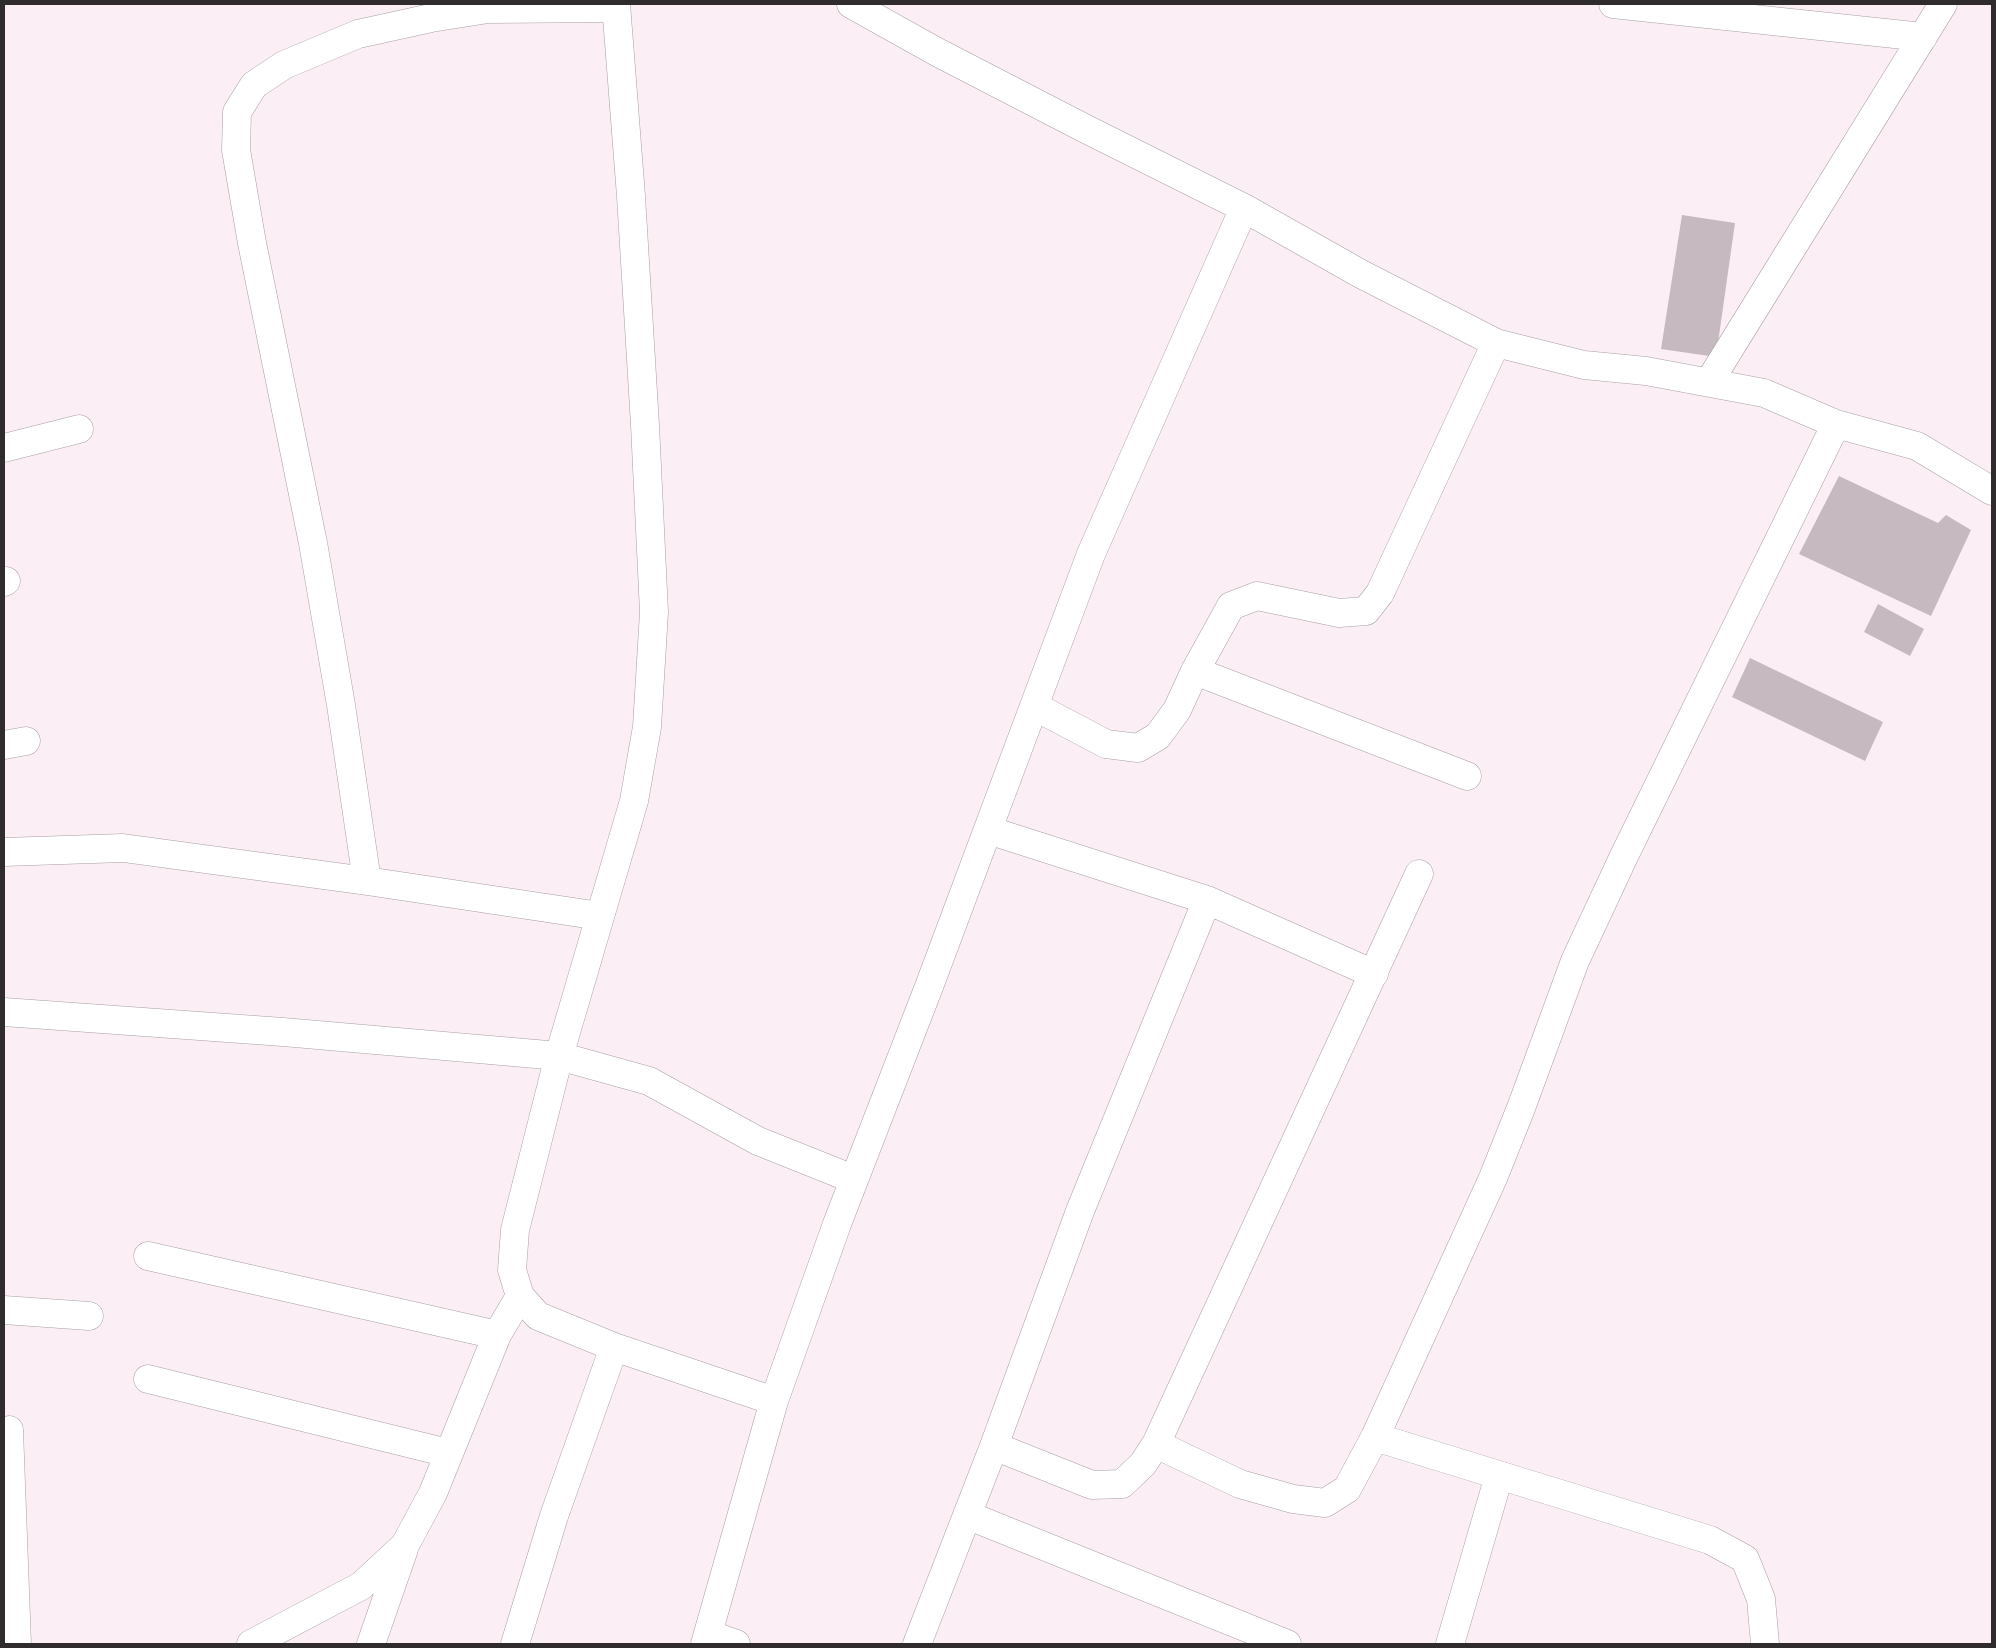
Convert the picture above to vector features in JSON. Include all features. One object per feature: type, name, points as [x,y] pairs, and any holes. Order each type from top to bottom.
[{"type":"street","points":[[851,4],[937,52],[1244,208],[1361,274],[1496,343],[1584,365],[1646,371],[1764,393],[1836,424],[1917,446],[1992,490]]},
{"type":"street","points":[[1613,4],[1686,8],[1923,37]]},
{"type":"street","points":[[1709,382],[1943,4]]},
{"type":"street","points":[[367,881],[341,705],[314,552],[252,243],[236,150],[237,112],[254,85],[284,65],[358,34],[431,18],[488,9],[616,6],[633,216],[654,612],[647,727],[634,801],[560,1056],[515,1230],[512,1270],[520,1296],[538,1316],[614,1347],[774,1401]]},
{"type":"street","points":[[736,1644],[706,1639],[774,1401],[853,1179],[988,830],[1091,554],[1244,208]]},
{"type":"street","points":[[1034,706],[1106,744],[1138,748],[1158,736],[1177,710],[1195,671],[1231,606],[1257,596],[1339,613],[1366,611],[1380,593],[1496,343]]},
{"type":"street","points":[[1156,1444],[1240,1484],[1293,1499],[1325,1503],[1347,1489],[1375,1437],[1493,1178],[1575,961],[1624,856],[1836,424]]},
{"type":"street","points":[[4,448],[79,429]]},
{"type":"street","points":[[1195,671],[1467,776]]},
{"type":"street","points":[[988,830],[1207,900],[1374,974]]},
{"type":"street","points":[[4,852],[123,848],[367,881],[600,916]]},
{"type":"street","points":[[994,1446],[1092,1485],[1122,1484],[1142,1464],[1156,1444],[1419,874]]},
{"type":"street","points":[[917,1644],[994,1446],[1080,1211],[1207,900]]},
{"type":"street","points":[[4,1012],[293,1033],[560,1056],[649,1081],[758,1141],[853,1179]]},
{"type":"street","points":[[148,1256],[497,1334]]},
{"type":"street","points":[[371,1644],[405,1545],[433,1493],[497,1334],[520,1296]]},
{"type":"street","points":[[4,1310],[89,1316]]},
{"type":"street","points":[[515,1644],[554,1516],[614,1347]]},
{"type":"street","points":[[148,1379],[448,1453]]},
{"type":"street","points":[[9,1430],[17,1644]]},
{"type":"street","points":[[1375,1437],[1710,1540],[1745,1559],[1761,1599],[1764,1644]]},
{"type":"street","points":[[1450,1644],[1498,1476]]},
{"type":"street","points":[[967,1515],[1287,1644]]},
{"type":"street","points":[[250,1644],[361,1586],[405,1545]]},
{"type":"building","points":[[1682,215],[1735,223],[1716,357],[1661,349]]},
{"type":"building","points":[[1839,476],[1938,523],[1946,515],[1971,530],[1931,616],[1799,554]]},
{"type":"building","points":[[1878,604],[1924,629],[1910,656],[1864,632]]},
{"type":"building","points":[[1750,658],[1883,722],[1865,761],[1732,697]]}]
